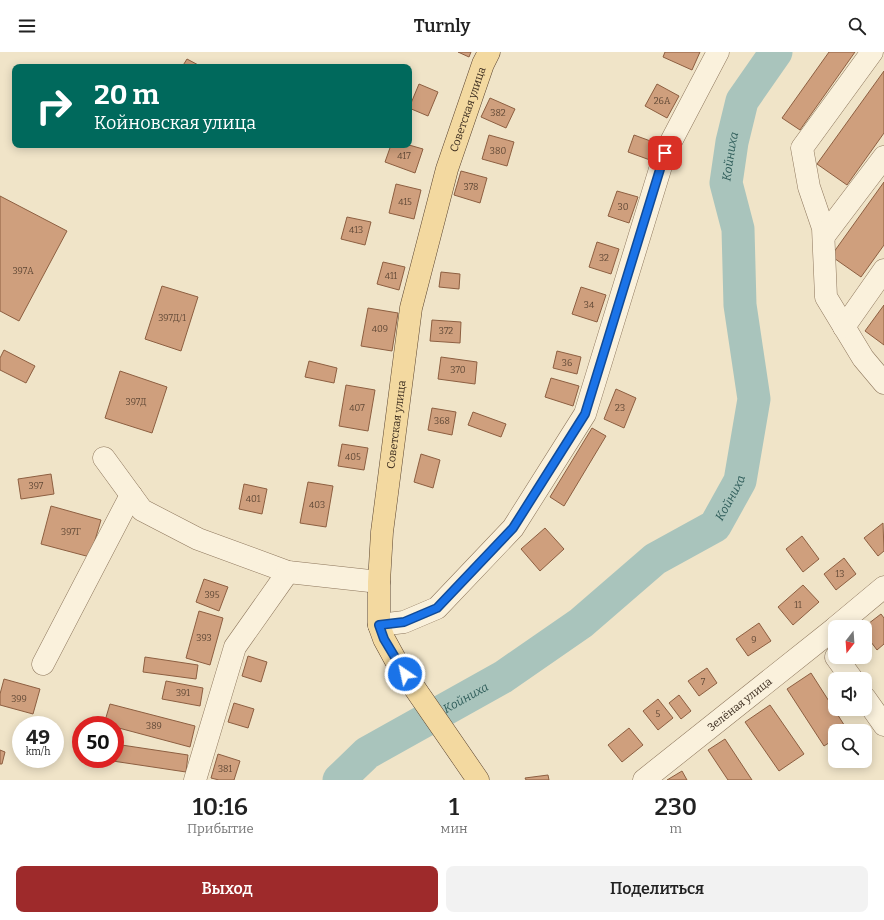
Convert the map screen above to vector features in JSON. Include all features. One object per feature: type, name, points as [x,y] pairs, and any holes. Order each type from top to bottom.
[{"type":"main road","name":"Советская улица","points":[[478,780],[396,661],[384,639],[379,625],[379,582],[382,532],[411,308],[447,169],[483,64],[489,52]]},
{"type":"street","points":[[379,625],[404,622],[437,608],[513,528],[585,414],[665,153],[718,52]]},
{"type":"street","points":[[872,52],[802,148],[809,187],[823,228],[826,297],[863,358],[884,383]]},
{"type":"street","points":[[824,236],[884,158]]},
{"type":"street","points":[[844,327],[884,270]]},
{"type":"street","points":[[104,458],[142,510],[198,539],[288,572],[379,582]]},
{"type":"street","points":[[43,664],[131,495]]},
{"type":"street","points":[[194,780],[235,648],[288,572]]},
{"type":"street","name":"Зелёная улица","points":[[844,620],[884,587]]},
{"type":"street","name":"Зелёная улица","points":[[644,780],[828,633]]},
{"type":"street","points":[[872,708],[884,725]]},
{"type":"building","points":[[458,52],[471,52],[469,57]]},
{"type":"building","points":[[665,52],[700,52],[692,70],[663,57]]},
{"type":"building","points":[[829,52],[855,52],[800,130],[782,118]]},
{"type":"building","points":[[187,59],[196,64],[184,64]]},
{"type":"building","points":[[884,71],[884,133],[847,185],[817,164]]},
{"type":"building","points":[[419,84],[438,92],[428,116],[412,109],[412,101]]},
{"type":"building","points":[[657,84],[679,96],[667,118],[645,106]]},
{"type":"building","points":[[490,98],[515,109],[506,128],[481,117]]},
{"type":"building","points":[[489,135],[514,142],[507,166],[482,159]]},
{"type":"building","points":[[634,135],[656,143],[650,160],[628,152]]},
{"type":"building","points":[[412,146],[423,149],[415,173],[385,162],[390,148],[412,148]]},
{"type":"building","points":[[461,171],[487,178],[480,203],[454,195]]},
{"type":"building","points":[[884,182],[884,245],[861,277],[831,256]]},
{"type":"building","points":[[396,184],[421,190],[414,219],[389,213]]},
{"type":"building","points":[[617,191],[638,197],[629,223],[608,216]]},
{"type":"building","points":[[0,196],[67,231],[19,321],[0,311]]},
{"type":"building","points":[[347,217],[371,222],[365,245],[341,239]]},
{"type":"building","points":[[597,242],[619,249],[611,274],[589,267]]},
{"type":"building","points":[[383,262],[405,267],[399,290],[377,284]]},
{"type":"building","points":[[441,272],[460,274],[459,289],[439,287]]},
{"type":"building","points":[[162,286],[198,297],[181,351],[145,339]]},
{"type":"building","points":[[581,287],[606,295],[597,322],[572,314]]},
{"type":"building","points":[[884,305],[884,345],[865,331]]},
{"type":"building","points":[[368,308],[398,313],[392,351],[361,346]]},
{"type":"building","points":[[432,320],[461,322],[460,343],[430,341]]},
{"type":"building","points":[[4,350],[35,366],[26,383],[0,370],[0,358]]},
{"type":"building","points":[[557,351],[581,357],[577,374],[553,368]]},
{"type":"building","points":[[441,357],[477,362],[475,384],[438,379]]},
{"type":"building","points":[[309,361],[337,368],[334,383],[305,377]]},
{"type":"building","points":[[120,371],[167,387],[152,433],[105,418]]},
{"type":"building","points":[[551,378],[579,386],[573,406],[545,397]]},
{"type":"building","points":[[346,385],[375,390],[368,431],[339,426]]},
{"type":"building","points":[[616,389],[636,398],[624,428],[604,419]]},
{"type":"building","points":[[432,408],[456,412],[452,435],[428,430]]},
{"type":"building","points":[[473,412],[506,424],[501,437],[468,425]]},
{"type":"building","points":[[592,428],[606,436],[564,506],[550,497]]},
{"type":"building","points":[[342,444],[368,448],[364,470],[338,466]]},
{"type":"building","points":[[421,454],[440,460],[433,488],[414,482]]},
{"type":"building","points":[[51,474],[54,494],[21,499],[18,479]]},
{"type":"building","points":[[308,482],[333,486],[326,527],[300,523]]},
{"type":"building","points":[[244,484],[267,489],[262,514],[239,509]]},
{"type":"building","points":[[51,506],[101,520],[90,557],[41,544]]},
{"type":"building","points":[[883,523],[884,551],[878,556],[864,538]]},
{"type":"building","points":[[545,528],[564,549],[540,571],[521,549]]},
{"type":"building","points":[[802,536],[819,559],[803,572],[786,549]]},
{"type":"building","points":[[844,558],[856,574],[836,590],[824,574]]},
{"type":"building","points":[[204,579],[228,587],[219,611],[196,602]]},
{"type":"building","points":[[803,585],[819,602],[793,625],[778,607]]},
{"type":"building","points":[[199,611],[223,618],[210,665],[186,658]]},
{"type":"building","points":[[881,614],[884,618],[884,644],[877,650],[872,643],[872,621]]},
{"type":"building","points":[[759,623],[771,641],[748,656],[736,639]]},
{"type":"building","points":[[248,656],[267,662],[261,682],[242,676]]},
{"type":"building","points":[[145,657],[198,665],[196,679],[143,672]]},
{"type":"building","points":[[707,668],[717,683],[699,696],[688,681]]},
{"type":"building","points":[[811,673],[828,700],[828,716],[838,716],[844,724],[828,724],[828,743],[824,746],[787,689]]},
{"type":"building","points":[[4,679],[40,689],[33,714],[0,705],[0,694]]},
{"type":"building","points":[[166,681],[203,688],[200,706],[162,699]]},
{"type":"building","points":[[679,695],[691,711],[681,719],[669,703]]},
{"type":"building","points":[[658,699],[673,718],[658,730],[643,711]]},
{"type":"building","points":[[234,703],[254,709],[248,728],[228,722]]},
{"type":"building","points":[[110,704],[195,726],[190,747],[124,729],[124,716],[106,716]]},
{"type":"building","points":[[770,705],[804,754],[779,771],[745,722]]},
{"type":"building","points":[[629,728],[643,745],[622,762],[608,745]]},
{"type":"building","points":[[725,739],[752,780],[728,780],[708,750]]},
{"type":"building","points":[[124,745],[188,755],[186,772],[124,763]]},
{"type":"building","points":[[0,750],[5,752],[2,764],[0,764]]},
{"type":"building","points":[[218,754],[240,761],[234,780],[219,780],[211,778]]},
{"type":"building","points":[[682,771],[687,780],[667,780]]},
{"type":"building","points":[[548,775],[549,780],[526,780],[525,778]]},
{"type":"waterway","name":"Койниха","points":[[339,780],[367,753],[503,677],[581,623],[655,559],[715,526],[740,481],[754,399],[740,305],[738,229],[726,183],[732,142],[742,101],[776,52]]},
{"type":"route","points":[[405,674],[384,639],[379,625],[404,622],[437,608],[513,528],[585,414],[665,153]]}]
